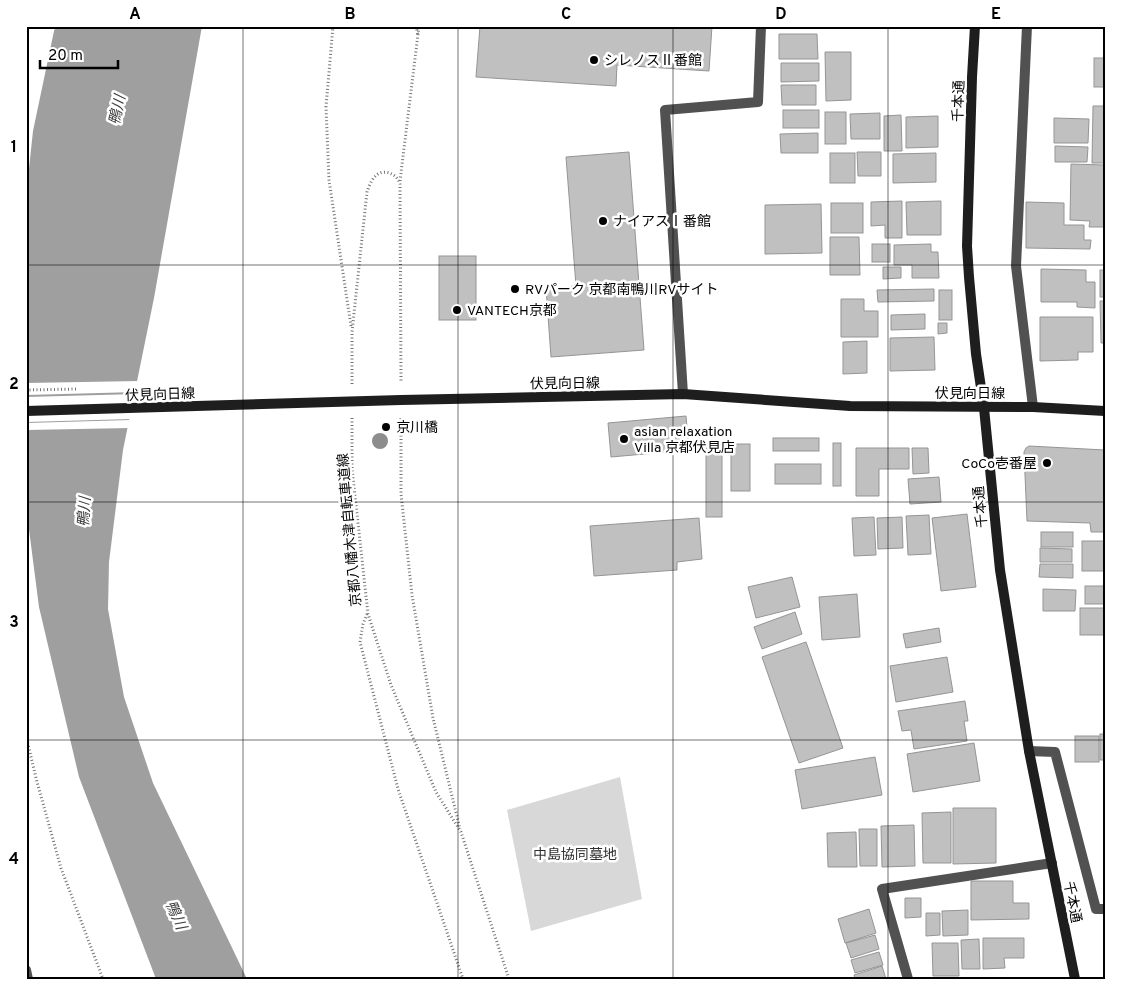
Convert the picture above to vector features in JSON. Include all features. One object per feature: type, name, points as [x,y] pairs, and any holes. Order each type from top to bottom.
[{"type":"main road","name":"千本通","points":[[975,26],[967,246],[976,354],[984,408],[1000,570],[1030,750],[1074,979]]},
{"type":"main road","name":"伏見向日線","points":[[26,411],[683,394],[850,406],[1033,407],[1105,411]]},
{"type":"street","points":[[683,394],[666,110],[758,102],[761,26]]},
{"type":"street","points":[[1027,26],[1016,266],[1033,407]]},
{"type":"street","points":[[1030,750],[1055,752],[1096,909],[1105,909]]},
{"type":"street","points":[[908,979],[882,889],[1052,864]]},
{"type":"street","points":[[26,970],[28,979]]},
{"type":"path","points":[[333,26],[326,107],[329,180],[352,332]]},
{"type":"path","points":[[418,26],[400,184],[401,382],[396,401],[401,494],[412,595],[433,718],[461,832]]},
{"type":"path","points":[[352,390],[352,332],[367,192],[378,174],[386,172],[394,175],[400,184]]},
{"type":"path","points":[[395,382],[401,382]]},
{"type":"path","name":"京都八幡木津自転車道線","points":[[352,409],[352,469],[368,614],[391,685],[436,792],[461,832],[509,979]]},
{"type":"path","points":[[368,614],[363,624],[360,642],[398,790],[463,979]]},
{"type":"path","points":[[26,736],[61,868],[103,979]]},
{"type":"green space","name":"中島協同墓地","points":[[620,777],[642,899],[531,931],[507,810]]},
{"type":"water","name":"鴨川","points":[[56,26],[202,26],[154,298],[123,450],[109,562],[108,609],[124,697],[153,783],[247,979],[156,979],[79,777],[39,607],[26,506],[26,197],[33,131]]},
{"type":"pier","points":[[139,381],[137,392],[26,395],[26,383]]},
{"type":"pier","points":[[137,394],[131,419],[26,422],[26,397]]},
{"type":"pier","points":[[131,420],[130,428],[26,430],[26,423]]},
{"type":"building","name":"シレノスⅡ番館","points":[[480,26],[712,26],[709,71],[617,65],[616,86],[476,77]]},
{"type":"building","points":[[779,34],[817,34],[818,59],[779,59]]},
{"type":"building","points":[[825,52],[851,52],[851,100],[826,101]]},
{"type":"building","points":[[1094,58],[1105,58],[1105,87],[1094,87]]},
{"type":"building","points":[[781,63],[819,63],[819,81],[781,82]]},
{"type":"building","points":[[781,85],[816,85],[816,105],[782,105]]},
{"type":"building","points":[[1093,106],[1105,106],[1105,163],[1092,163]]},
{"type":"building","points":[[783,110],[819,110],[819,128],[783,128]]},
{"type":"building","points":[[825,112],[846,112],[846,144],[825,144]]},
{"type":"building","points":[[880,113],[880,139],[851,139],[850,114]]},
{"type":"building","points":[[901,115],[902,151],[884,151],[884,116]]},
{"type":"building","points":[[938,116],[938,147],[906,148],[906,117]]},
{"type":"building","points":[[1054,118],[1089,119],[1088,143],[1054,143]]},
{"type":"building","points":[[818,133],[818,153],[781,153],[780,134]]},
{"type":"building","points":[[1055,146],[1088,147],[1087,162],[1055,162]]},
{"type":"building","name":"ナイアスⅠ番館","points":[[629,152],[644,350],[551,357],[546,288],[576,286],[566,157]]},
{"type":"building","points":[[857,152],[881,152],[881,176],[858,176]]},
{"type":"building","points":[[830,153],[855,153],[855,183],[830,183]]},
{"type":"building","points":[[936,153],[936,182],[893,183],[893,154]]},
{"type":"building","points":[[1071,164],[1105,165],[1105,227],[1089,227],[1090,221],[1070,220]]},
{"type":"building","points":[[902,201],[902,238],[885,238],[885,225],[871,226],[871,202]]},
{"type":"building","points":[[941,201],[941,235],[907,235],[906,202]]},
{"type":"building","points":[[1026,202],[1064,203],[1064,225],[1084,225],[1084,240],[1091,240],[1090,249],[1026,248]]},
{"type":"building","points":[[831,203],[863,203],[863,233],[831,233]]},
{"type":"building","points":[[821,204],[822,253],[765,254],[765,205]]},
{"type":"building","points":[[830,237],[859,237],[860,275],[830,275]]},
{"type":"building","points":[[872,244],[890,244],[890,262],[872,262]]},
{"type":"building","points":[[931,244],[931,252],[938,252],[939,278],[912,278],[912,265],[894,265],[894,245]]},
{"type":"building","points":[[439,256],[476,256],[476,320],[439,320]]},
{"type":"building","points":[[883,267],[901,267],[901,278],[883,279]]},
{"type":"building","points":[[1041,269],[1086,270],[1086,282],[1095,282],[1095,308],[1077,307],[1077,302],[1041,302]]},
{"type":"building","points":[[1100,270],[1105,270],[1105,297],[1100,297]]},
{"type":"building","points":[[934,289],[934,301],[878,302],[877,290]]},
{"type":"building","points":[[939,290],[952,290],[952,320],[939,320]]},
{"type":"building","points":[[841,299],[864,299],[864,311],[878,311],[878,337],[841,337]]},
{"type":"building","points":[[1100,301],[1105,301],[1105,343],[1101,343]]},
{"type":"building","points":[[925,314],[925,329],[891,330],[891,315]]},
{"type":"building","points":[[1040,317],[1093,317],[1093,352],[1078,352],[1078,360],[1040,361]]},
{"type":"building","points":[[938,323],[947,323],[947,333],[938,334]]},
{"type":"building","points":[[934,337],[935,370],[890,371],[890,338]]},
{"type":"building","points":[[867,341],[867,373],[843,374],[843,342]]},
{"type":"building","points":[[686,416],[689,450],[611,457],[608,423]]},
{"type":"building","points":[[773,438],[819,438],[819,451],[773,451]]},
{"type":"building","points":[[833,443],[841,443],[841,486],[833,486]]},
{"type":"building","points":[[731,444],[750,444],[750,491],[731,491]]},
{"type":"building","points":[[706,446],[722,446],[722,517],[706,517]]},
{"type":"building","points":[[1029,446],[1105,450],[1105,532],[1091,532],[1090,523],[1027,521],[1024,452]]},
{"type":"building","points":[[856,448],[909,448],[909,469],[879,469],[879,496],[856,496]]},
{"type":"building","points":[[912,448],[928,448],[929,473],[913,474]]},
{"type":"building","points":[[775,464],[821,464],[821,484],[775,484]]},
{"type":"building","points":[[939,477],[941,502],[910,504],[908,479]]},
{"type":"building","points":[[967,514],[976,587],[941,591],[932,518]]},
{"type":"building","points":[[929,515],[931,554],[908,555],[906,516]]},
{"type":"building","points":[[874,517],[876,555],[854,556],[852,518]]},
{"type":"building","points":[[902,517],[903,548],[878,549],[877,518]]},
{"type":"building","points":[[699,518],[702,559],[677,562],[677,570],[594,576],[590,526]]},
{"type":"building","points":[[1041,532],[1073,532],[1073,547],[1041,547]]},
{"type":"building","points":[[1082,541],[1105,541],[1105,571],[1082,571]]},
{"type":"building","points":[[1040,548],[1072,549],[1072,562],[1040,562]]},
{"type":"building","points":[[1040,564],[1073,564],[1073,578],[1039,577]]},
{"type":"building","points":[[792,577],[800,607],[756,618],[748,587]]},
{"type":"building","points":[[1085,586],[1105,586],[1105,604],[1085,604]]},
{"type":"building","points":[[1043,589],[1076,590],[1075,611],[1043,611]]},
{"type":"building","points":[[857,594],[860,637],[822,640],[819,597]]},
{"type":"building","points":[[1080,608],[1105,608],[1105,635],[1080,635]]},
{"type":"building","points":[[795,612],[802,634],[762,649],[754,627]]},
{"type":"building","points":[[939,628],[941,642],[906,648],[903,634]]},
{"type":"building","points":[[806,642],[843,748],[799,763],[762,657]]},
{"type":"building","points":[[947,657],[953,692],[896,702],[890,666]]},
{"type":"building","points":[[965,701],[968,721],[964,721],[967,741],[914,749],[911,730],[902,731],[898,711]]},
{"type":"building","points":[[1100,734],[1105,734],[1105,760],[1100,760]]},
{"type":"building","points":[[1075,736],[1099,736],[1099,762],[1075,762]]},
{"type":"building","points":[[974,743],[980,781],[913,792],[907,754]]},
{"type":"building","points":[[875,757],[882,795],[802,809],[795,770]]},
{"type":"building","points":[[953,808],[996,808],[996,863],[953,864]]},
{"type":"building","points":[[951,812],[951,863],[923,863],[922,813]]},
{"type":"building","points":[[914,825],[915,866],[882,867],[881,826]]},
{"type":"building","points":[[859,829],[877,829],[877,866],[860,866]]},
{"type":"building","points":[[856,832],[857,867],[828,867],[827,833]]},
{"type":"building","points":[[971,881],[1013,881],[1013,903],[1029,903],[1029,919],[971,920]]},
{"type":"building","points":[[905,898],[921,898],[921,917],[905,918]]},
{"type":"building","points":[[869,909],[876,933],[845,943],[838,919]]},
{"type":"building","points":[[968,910],[968,935],[943,936],[942,911]]},
{"type":"building","points":[[926,913],[940,913],[940,935],[926,936]]},
{"type":"building","points":[[875,935],[879,949],[851,958],[846,943]]},
{"type":"building","points":[[983,938],[1024,938],[1024,958],[1004,958],[1005,968],[983,969]]},
{"type":"building","points":[[979,939],[980,969],[962,969],[961,940]]},
{"type":"building","points":[[932,943],[958,943],[959,976],[933,976]]},
{"type":"building","points":[[879,952],[883,965],[855,973],[851,960]]},
{"type":"building","points":[[882,966],[886,979],[855,979],[854,975]]},
{"type":"place","name":"シレノスⅡ番館","points":[[594,60]]},
{"type":"place","name":"ナイアスⅠ番館","points":[[603,221]]},
{"type":"place","name":"RVパーク 京都南鴨川RVサイト","points":[[515,289]]},
{"type":"place","name":"VANTECH京都","points":[[457,310]]},
{"type":"place","name":"京川橋","points":[[386,427]]},
{"type":"place","name":"asian relaxation Villa 京都伏見店","points":[[624,439]]},
{"type":"place","name":"CoCo壱番屋","points":[[1047,463]]}]
